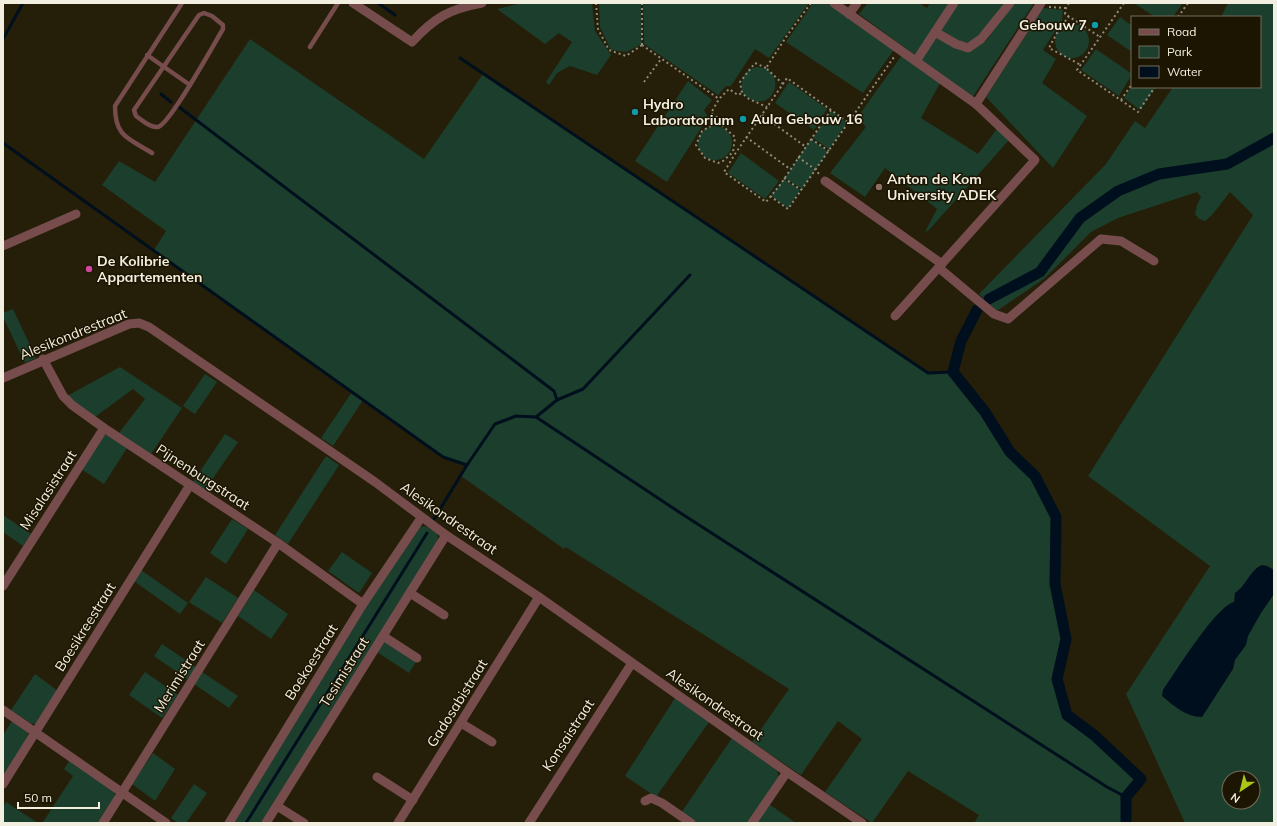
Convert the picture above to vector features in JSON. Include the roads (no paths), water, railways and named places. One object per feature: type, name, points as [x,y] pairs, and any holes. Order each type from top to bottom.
[{"type":"street","points":[[353,3],[412,42],[428,26],[446,13],[479,3]]},
{"type":"street","points":[[834,3],[976,104],[1035,160],[896,316]]},
{"type":"street","points":[[849,14],[857,3]]},
{"type":"street","points":[[916,61],[954,3]]},
{"type":"street","points":[[935,32],[956,44],[968,48],[981,39],[1010,3]]},
{"type":"street","points":[[976,104],[1040,4]]},
{"type":"street","points":[[825,181],[940,266],[994,314],[1008,319],[1100,239],[1121,241],[1154,261]]},
{"type":"street","points":[[3,246],[76,214]]},
{"type":"street","name":"Alesikondrestraat","points":[[3,378],[129,324],[139,323],[149,327],[374,482],[421,518],[539,597],[787,772],[862,823]]},
{"type":"street","name":"Pijnenburgstraat","points":[[43,360],[63,396],[72,405],[104,428],[278,542],[364,604]]},
{"type":"street","name":"Misalasistraat","points":[[3,586],[104,428]]},
{"type":"street","name":"Boesikreestraat","points":[[3,784],[190,485]]},
{"type":"street","name":"Boekoestraat","points":[[229,823],[364,604],[421,518]]},
{"type":"street","name":"Tesimistraat","points":[[266,823],[446,535]]},
{"type":"street","name":"Merimistraat","points":[[103,823],[278,542]]},
{"type":"street","points":[[410,593],[444,615]]},
{"type":"street","name":"Gadosabistraat","points":[[398,823],[539,597]]},
{"type":"street","points":[[383,636],[417,658]]},
{"type":"street","name":"Konsaistraat","points":[[529,823],[632,663]]},
{"type":"street","points":[[3,710],[166,823]]},
{"type":"street","points":[[461,723],[492,742]]},
{"type":"street","points":[[752,823],[787,772]]},
{"type":"street","points":[[377,778],[413,800]]},
{"type":"street","points":[[645,801],[651,798],[662,803],[691,823]]},
{"type":"street","points":[[277,806],[304,823]]},
{"type":"lane","points":[[152,153],[120,132],[115,116],[115,106],[182,3]]},
{"type":"lane","points":[[310,47],[338,3]]},
{"type":"lane","points":[[204,13],[212,16],[223,25],[223,29],[190,85],[161,126],[156,127],[151,126],[136,116],[134,110],[164,67],[199,15],[204,13]]},
{"type":"lane","points":[[147,55],[190,85]]},
{"type":"water","points":[[1262,565],[1274,570],[1274,594],[1248,636],[1246,645],[1235,660],[1233,669],[1202,717],[1196,717],[1185,713],[1162,696],[1163,690],[1207,627],[1226,606],[1234,602],[1235,593],[1254,570]]},
{"type":"waterway","points":[[3,39],[23,3]]},
{"type":"waterway","points":[[378,3],[395,15]]},
{"type":"waterway","points":[[460,58],[928,373],[953,372]]},
{"type":"waterway","points":[[161,94],[171,102]]},
{"type":"waterway","points":[[179,107],[554,391],[557,400],[536,417]]},
{"type":"waterway","points":[[989,299],[1040,272],[1080,218],[1118,191],[1159,174],[1227,164],[1274,138]]},
{"type":"waterway","points":[[3,143],[443,457],[467,465]]},
{"type":"waterway","points":[[557,400],[583,389],[690,275]]},
{"type":"waterway","points":[[977,310],[961,341],[953,372],[985,412],[1010,452],[1035,476],[1056,517],[1055,584],[1066,639],[1057,679],[1067,715],[1094,735],[1141,779],[1126,797],[1126,823]]},
{"type":"waterway","points":[[434,519],[467,465],[495,424],[516,416],[536,417],[682,514],[1107,787],[1126,797]]},
{"type":"waterway","points":[[246,823],[427,533]]},
{"type":"place","name":"Gebouw 7","points":[[1095,25]]},
{"type":"place","name":"Hydro Laboratorium","points":[[635,112]]},
{"type":"place","name":"Aula Gebouw 16","points":[[743,119]]},
{"type":"place","name":"Anton de Kom University ADEK","points":[[879,187]]},
{"type":"place","name":"De Kolibrie Appartementen","points":[[89,269]]}]
